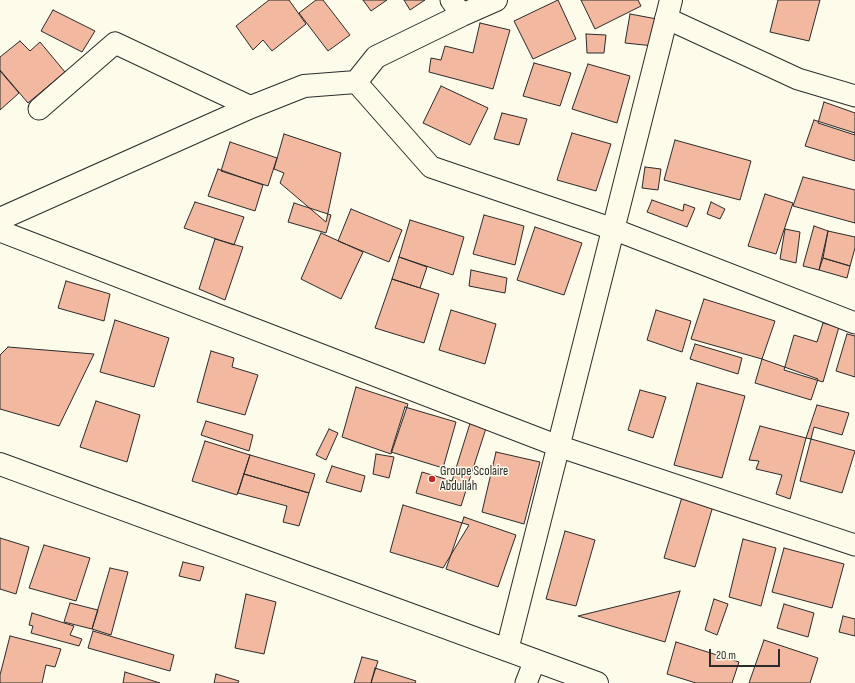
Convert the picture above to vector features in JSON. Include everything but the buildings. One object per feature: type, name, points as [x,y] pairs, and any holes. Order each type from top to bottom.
[{"type":"street","points":[[0,219],[251,107],[304,86],[356,82],[376,57],[456,8],[496,0]]},
{"type":"street","points":[[507,650],[668,9],[798,79],[855,96]]},
{"type":"street","points":[[39,109],[115,43],[251,107]]},
{"type":"street","points":[[356,82],[431,167],[613,230],[855,323]]},
{"type":"street","points":[[0,231],[558,446],[855,545]]},
{"type":"street","points":[[0,464],[597,683]]},
{"type":"street","points":[[526,683],[535,660]]},
{"type":"place","name":"Groupe Scolaire Abdullah","points":[[432,479]]}]
